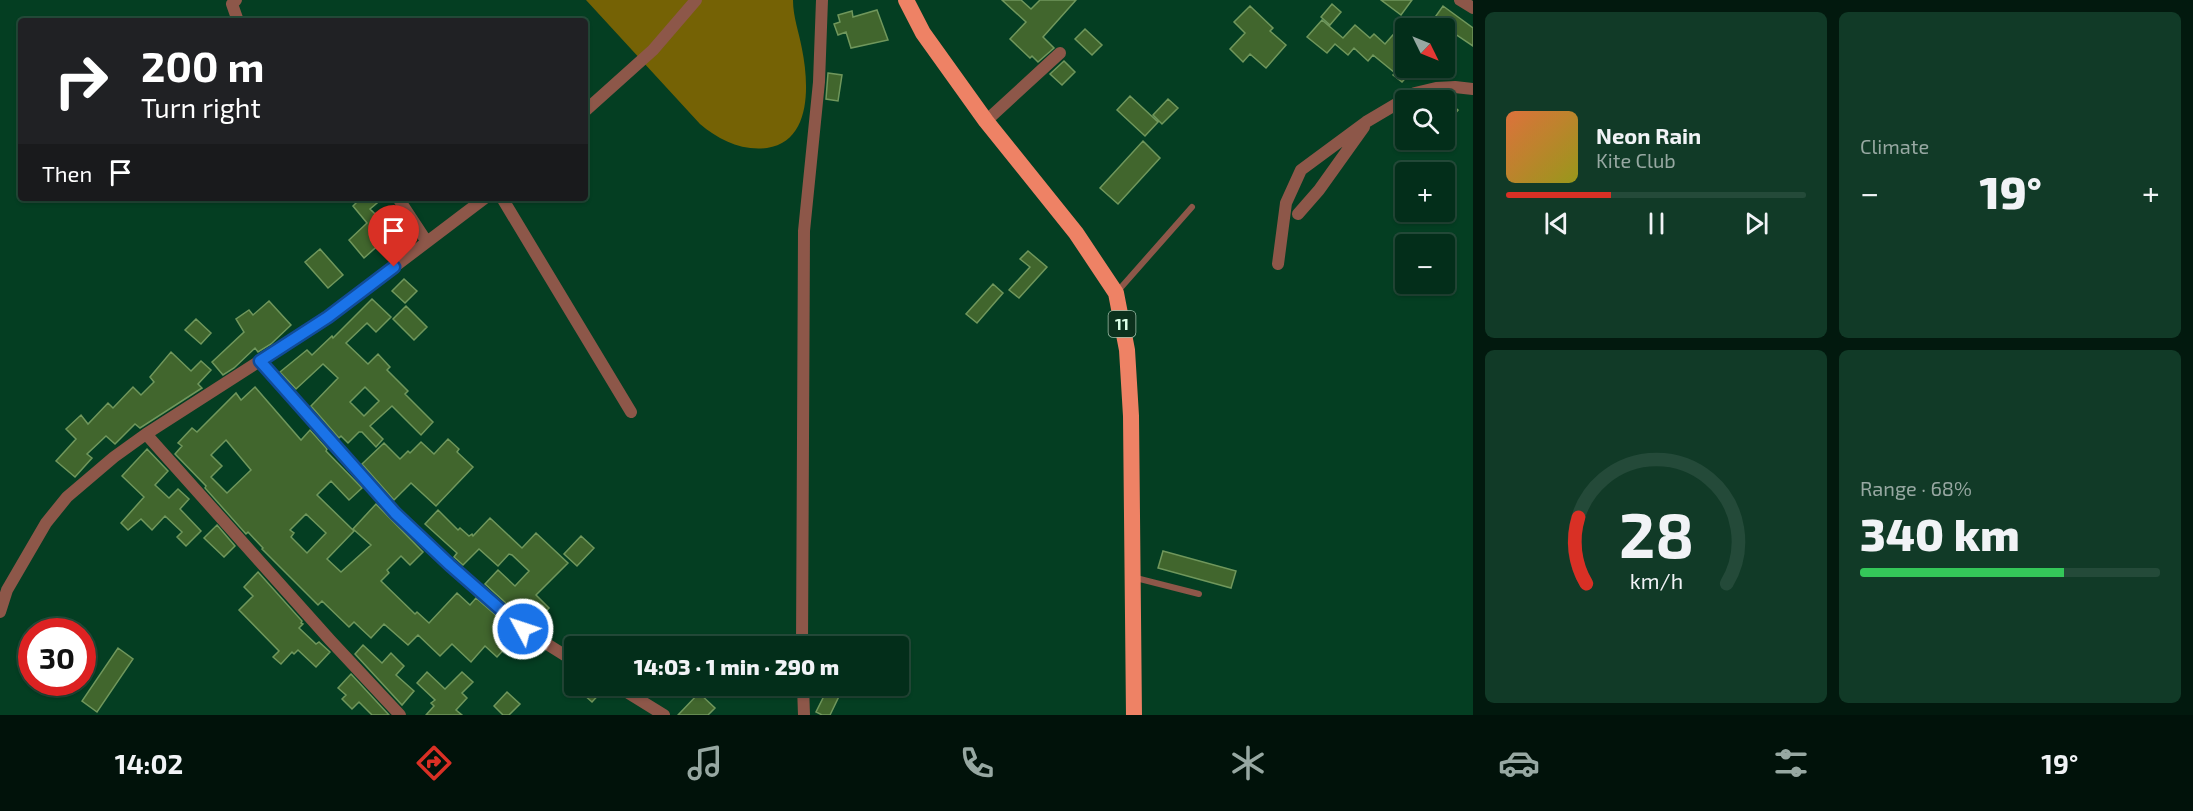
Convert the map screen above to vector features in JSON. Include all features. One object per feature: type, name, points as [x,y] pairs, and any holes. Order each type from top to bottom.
[{"type":"highway","name":"11","points":[[906,0],[923,33],[986,121],[1076,233],[1116,293],[1127,350],[1131,416],[1134,715]]},
{"type":"street","points":[[236,0],[232,4],[237,18]]},
{"type":"street","points":[[588,108],[653,50],[696,0]]},
{"type":"street","points":[[802,636],[804,231],[819,82],[822,0]]},
{"type":"street","points":[[1460,0],[1473,8]]},
{"type":"street","points":[[986,121],[1060,53]]},
{"type":"street","points":[[1278,264],[1286,203],[1301,170],[1366,122],[1415,93],[1436,88],[1473,89]]},
{"type":"street","points":[[1298,214],[1319,190],[1366,122]]},
{"type":"street","points":[[400,201],[427,242]]},
{"type":"street","points":[[0,612],[7,590],[46,523],[67,497],[114,457],[146,434],[328,317],[481,201]]},
{"type":"street","points":[[504,201],[631,412]]},
{"type":"street","points":[[260,361],[395,513],[421,539],[523,629],[564,655]]},
{"type":"street","points":[[146,434],[400,715]]},
{"type":"street","points":[[633,696],[664,715]]},
{"type":"street","points":[[803,696],[804,715]]},
{"type":"lane","points":[[1116,293],[1192,207]]},
{"type":"lane","points":[[1134,578],[1199,594]]},
{"type":"shaded area","points":[[586,0],[793,0],[806,78],[804,109],[800,123],[782,143],[767,148],[739,146],[715,135],[700,124]]},
{"type":"building","points":[[1002,0],[1021,0],[1031,9],[1040,0],[1076,0],[1043,37],[1054,48],[1038,62],[1032,56],[1030,58],[1010,39],[1026,22]]},
{"type":"building","points":[[1381,0],[1412,0],[1401,15]]},
{"type":"building","points":[[1332,4],[1341,12],[1330,25],[1321,17]]},
{"type":"building","points":[[1250,6],[1273,28],[1270,31],[1286,45],[1266,68],[1250,54],[1243,62],[1230,49],[1245,33],[1234,22]]},
{"type":"building","points":[[1443,6],[1473,28],[1473,46],[1455,34],[1455,18],[1434,18]]},
{"type":"building","points":[[877,10],[888,40],[851,48],[846,32],[838,35],[834,24],[840,22],[838,15],[852,11],[853,17]]},
{"type":"building","points":[[1322,20],[1343,38],[1355,25],[1370,38],[1374,34],[1385,44],[1395,33],[1395,73],[1373,55],[1368,61],[1354,48],[1348,55],[1335,44],[1327,53],[1307,37]]},
{"type":"building","points":[[1085,29],[1102,45],[1092,55],[1075,39]]},
{"type":"building","points":[[1064,61],[1075,72],[1062,85],[1050,74]]},
{"type":"building","points":[[828,73],[842,75],[838,101],[826,99]]},
{"type":"building","points":[[1130,96],[1158,122],[1145,136],[1117,110]]},
{"type":"building","points":[[1168,99],[1178,108],[1162,124],[1153,115]]},
{"type":"building","points":[[1143,141],[1160,158],[1118,204],[1100,188]]},
{"type":"building","points":[[358,201],[379,201],[370,209],[400,238],[404,234],[412,243],[396,255],[382,242],[364,258],[349,240],[367,223],[353,206]]},
{"type":"building","points":[[320,249],[343,275],[328,288],[305,262]]},
{"type":"building","points":[[1028,251],[1047,267],[1019,298],[1009,290],[1030,267],[1020,259]]},
{"type":"building","points":[[404,279],[417,291],[405,303],[392,291]]},
{"type":"building","points":[[993,284],[1003,293],[977,323],[966,314]]},
{"type":"building","points":[[372,299],[391,317],[376,332],[367,323],[346,343],[368,364],[378,354],[390,367],[387,370],[408,391],[405,394],[433,422],[421,435],[392,406],[370,426],[383,439],[376,447],[362,432],[359,432],[348,443],[341,436],[339,438],[311,406],[338,378],[323,364],[296,389],[280,372],[307,350],[312,355],[332,336],[333,338]],"holes":[[[365,387],[379,401],[364,416],[350,402]]]},
{"type":"building","points":[[269,301],[291,325],[271,344],[258,352],[255,348],[223,375],[212,362],[244,332],[236,319],[249,310],[253,315]]},
{"type":"building","points":[[406,306],[427,327],[414,340],[393,319]]},
{"type":"building","points":[[196,319],[211,333],[201,344],[185,330]]},
{"type":"building","points":[[171,352],[191,371],[201,361],[211,370],[198,384],[202,388],[140,428],[135,424],[115,444],[106,436],[87,454],[92,458],[75,477],[56,461],[76,439],[66,429],[81,415],[88,424],[108,403],[113,408],[133,387],[141,395],[154,382],[150,377]]},
{"type":"building","points":[[255,387],[301,440],[310,430],[327,449],[326,451],[362,488],[349,500],[331,481],[317,495],[354,531],[327,559],[341,572],[371,545],[353,529],[376,504],[423,552],[410,565],[401,556],[387,570],[389,573],[381,581],[415,614],[417,612],[429,623],[457,593],[470,605],[476,598],[529,644],[518,656],[507,646],[497,657],[485,646],[471,662],[452,644],[440,656],[418,635],[408,645],[384,624],[371,638],[354,622],[349,627],[322,601],[318,605],[248,532],[246,534],[205,488],[206,486],[175,454],[182,446],[178,443],[192,428],[197,432],[236,393],[241,400]],"holes":[[[226,440],[251,470],[227,493],[211,477],[222,466],[211,455]],[[306,514],[326,533],[307,553],[291,537],[294,533],[290,530]]]},
{"type":"building","points":[[448,439],[459,449],[457,452],[473,467],[436,506],[411,483],[394,500],[362,464],[384,443],[400,459],[421,442],[434,454]]},
{"type":"building","points":[[147,449],[168,471],[155,485],[169,498],[178,489],[189,499],[180,509],[201,531],[186,546],[177,537],[182,532],[165,516],[152,530],[141,519],[128,530],[121,523],[144,497],[122,476]]},
{"type":"building","points":[[438,510],[458,530],[460,528],[469,536],[472,534],[473,536],[490,518],[522,548],[536,533],[568,563],[536,595],[549,608],[539,618],[526,606],[518,614],[485,584],[498,570],[515,586],[529,571],[509,554],[498,566],[479,549],[463,565],[454,557],[457,553],[425,524]]},
{"type":"building","points":[[217,525],[235,546],[224,557],[204,538]]},
{"type":"building","points":[[581,536],[594,548],[577,566],[564,554]]},
{"type":"building","points":[[1163,551],[1236,571],[1231,588],[1158,568]]},
{"type":"building","points":[[258,572],[302,621],[303,624],[299,628],[316,644],[319,642],[330,652],[316,667],[298,650],[294,654],[292,652],[281,664],[273,657],[279,651],[239,610],[253,596],[244,587]]},
{"type":"building","points":[[363,645],[382,663],[391,653],[404,666],[396,675],[414,691],[402,705],[355,654]]},
{"type":"building","points":[[118,648],[133,659],[97,712],[82,701],[85,696],[96,696],[96,680]]},
{"type":"building","points":[[427,672],[445,689],[462,672],[473,682],[462,693],[467,698],[456,710],[462,715],[426,715],[434,706],[431,703],[435,700],[417,683]]},
{"type":"building","points":[[351,674],[389,715],[372,715],[359,702],[352,709],[342,699],[346,695],[338,688]]},
{"type":"building","points":[[507,692],[520,704],[509,715],[503,715],[494,706]]},
{"type":"building","points":[[585,696],[598,696],[592,702]]},
{"type":"building","points":[[696,696],[702,696],[715,708],[708,715],[678,715]]},
{"type":"building","points":[[824,696],[839,696],[830,715],[816,712]]},
{"type":"route","points":[[394,267],[328,317],[260,361],[395,513],[421,539],[523,629]]}]
